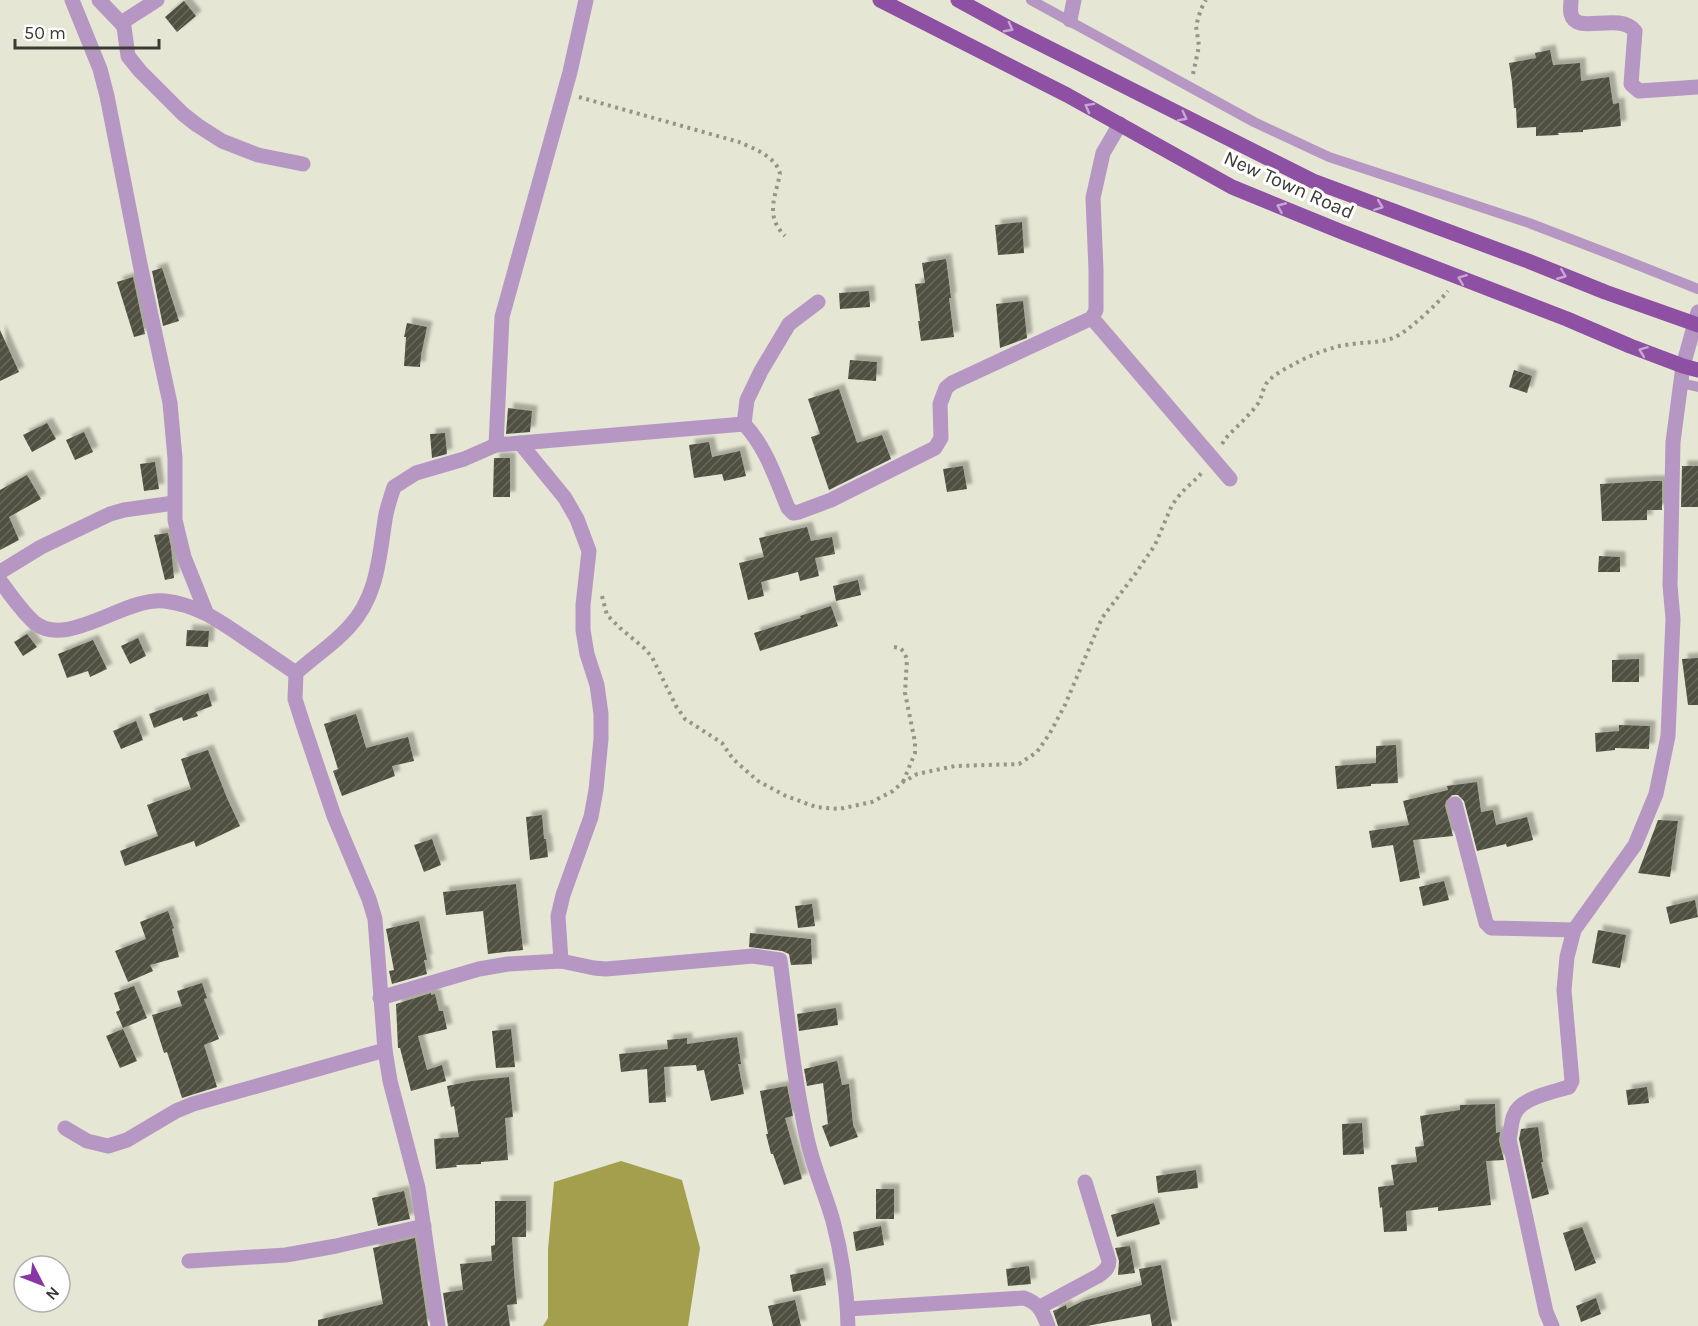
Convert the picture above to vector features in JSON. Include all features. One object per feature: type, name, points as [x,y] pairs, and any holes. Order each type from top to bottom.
[{"type":"main road","name":"New Town Road","points":[[880,0],[1047,85],[1233,187],[1630,346],[1698,370]]},
{"type":"main road","name":"New Town Road","points":[[958,0],[1313,181],[1605,292],[1697,320]]},
{"type":"street","points":[[72,0],[100,69],[107,96],[170,403],[174,450],[175,520],[184,557],[206,612]]},
{"type":"street","points":[[99,0],[124,27],[128,56],[190,120],[222,141],[258,155],[303,164]]},
{"type":"street","points":[[121,23],[157,0]]},
{"type":"street","points":[[496,445],[502,316],[564,92],[586,0]]},
{"type":"street","points":[[1070,20],[1074,0]]},
{"type":"street","points":[[1571,0],[1571,16],[1575,21],[1582,24],[1621,22],[1630,25],[1635,31],[1631,84],[1634,88],[1639,91],[1698,87]]},
{"type":"street","points":[[818,302],[789,324],[747,400],[744,424],[763,449],[788,508],[793,513],[831,500],[936,448],[941,438],[940,404],[946,388],[952,383],[1092,318],[1096,310],[1093,198],[1103,153],[1119,124]]},
{"type":"street","points":[[1092,318],[1230,479]]},
{"type":"street","points":[[1552,1326],[1546,1312],[1509,1139],[1514,1115],[1518,1108],[1529,1100],[1569,1087],[1572,1081],[1564,990],[1567,957],[1574,930],[1635,845],[1656,794],[1668,736],[1673,620],[1670,585],[1673,442],[1683,366],[1697,320]]},
{"type":"street","points":[[296,673],[351,626],[363,607],[373,589],[378,571],[387,511],[394,487],[416,473],[464,459],[496,445],[744,424]]},
{"type":"street","points":[[520,443],[565,498],[577,519],[589,551],[582,605],[583,630],[587,654],[597,685],[601,714],[601,739],[591,817],[563,895],[558,916],[561,961]]},
{"type":"street","points":[[0,573],[41,547],[110,514],[174,503]]},
{"type":"street","points":[[0,581],[36,623],[49,630],[63,631],[82,626],[145,602],[163,600],[184,604],[206,612],[296,673]]},
{"type":"street","points":[[296,673],[296,699],[303,724],[334,816],[369,899],[375,919],[385,1050],[390,1081],[418,1188],[438,1326]]},
{"type":"street","points":[[1455,804],[1488,926],[1491,928],[1574,930]]},
{"type":"street","points":[[380,998],[479,969],[528,962],[561,961],[606,969],[753,956],[780,960],[794,1064],[807,1137],[816,1175],[839,1245],[848,1309],[848,1326]]},
{"type":"street","points":[[64,1128],[87,1141],[108,1146],[127,1140],[176,1111],[194,1104],[385,1050]]},
{"type":"street","points":[[1040,1307],[1098,1276],[1109,1265],[1085,1182]]},
{"type":"street","points":[[189,1262],[286,1255],[424,1226]]},
{"type":"street","points":[[848,1309],[1024,1298],[1040,1307],[1048,1326]]},
{"type":"lane","points":[[1031,0],[1254,122],[1329,157],[1529,223],[1698,289]]},
{"type":"lane","points":[[1680,383],[1698,387]]},
{"type":"path","points":[[1190,87],[1199,46],[1196,26],[1206,0]]},
{"type":"path","points":[[564,92],[739,142],[774,161],[780,174],[772,211],[773,219],[785,236]]},
{"type":"path","points":[[1220,447],[1256,406],[1266,384],[1275,376],[1296,363],[1328,349],[1394,338],[1440,300],[1459,277]]},
{"type":"path","points":[[600,591],[607,615],[652,657],[676,706],[685,719],[722,743],[733,759],[758,782],[816,807],[839,809],[872,802],[917,774],[955,766],[1019,764],[1037,752],[1065,705],[1102,618],[1155,545],[1172,505],[1209,463]]},
{"type":"path","points":[[894,647],[900,648],[907,659],[904,693],[915,742],[915,753],[903,783]]},
{"type":"shaded area","points":[[621,1161],[682,1180],[700,1248],[688,1326],[543,1326],[548,1318],[548,1250],[554,1182]]},
{"type":"building","points":[[184,1],[196,16],[177,32],[165,17]]},
{"type":"building","points":[[1550,50],[1553,65],[1580,63],[1581,81],[1609,77],[1613,104],[1619,103],[1621,126],[1536,136],[1536,127],[1517,128],[1509,63],[1536,58],[1535,53]]},
{"type":"building","points":[[1022,222],[1024,253],[998,255],[995,225]]},
{"type":"building","points":[[946,259],[954,337],[921,341],[915,284],[925,283],[922,263]]},
{"type":"building","points":[[162,268],[179,321],[163,326],[152,271]]},
{"type":"building","points":[[133,277],[145,334],[134,337],[117,282]]},
{"type":"building","points":[[869,291],[870,307],[840,309],[839,293]]},
{"type":"building","points":[[1023,301],[1027,338],[1000,348],[996,304]]},
{"type":"building","points":[[407,323],[427,327],[420,367],[404,366],[406,337],[404,337]]},
{"type":"building","points":[[0,330],[19,372],[0,381]]},
{"type":"building","points":[[850,360],[877,362],[876,381],[848,379]]},
{"type":"building","points":[[1514,370],[1532,376],[1527,393],[1509,387]]},
{"type":"building","points":[[839,389],[857,443],[882,435],[891,459],[829,490],[811,437],[820,434],[808,399]]},
{"type":"building","points":[[508,408],[532,411],[530,432],[506,434]]},
{"type":"building","points":[[47,423],[56,439],[32,452],[23,435]]},
{"type":"building","points":[[84,432],[93,452],[75,460],[66,440]]},
{"type":"building","points":[[445,433],[447,454],[432,458],[430,434]]},
{"type":"building","points":[[709,442],[712,457],[740,451],[746,476],[724,481],[722,474],[694,478],[689,445]]},
{"type":"building","points":[[494,458],[510,458],[510,497],[493,497]]},
{"type":"building","points":[[155,462],[159,489],[144,491],[140,464]]},
{"type":"building","points":[[963,466],[967,489],[947,492],[943,469]]},
{"type":"building","points":[[1682,466],[1698,466],[1698,507],[1681,507]]},
{"type":"building","points":[[27,475],[41,499],[9,517],[19,540],[0,550],[0,490]]},
{"type":"building","points":[[1662,481],[1662,510],[1647,510],[1647,520],[1602,521],[1600,484]]},
{"type":"building","points":[[807,527],[811,541],[832,537],[835,554],[815,558],[819,576],[800,581],[798,572],[761,582],[764,596],[748,600],[739,563],[764,557],[759,538]]},
{"type":"building","points":[[168,533],[174,578],[165,580],[154,535]]},
{"type":"building","points":[[1599,556],[1620,557],[1620,572],[1598,572]]},
{"type":"building","points":[[858,580],[861,595],[836,601],[833,586]]},
{"type":"building","points":[[831,606],[838,626],[760,651],[754,633]]},
{"type":"building","points":[[187,630],[209,631],[208,647],[186,646]]},
{"type":"building","points":[[27,634],[37,647],[23,656],[14,642]]},
{"type":"building","points":[[138,638],[146,656],[130,664],[121,646]]},
{"type":"building","points":[[93,640],[107,669],[90,677],[88,671],[67,678],[58,654]]},
{"type":"building","points":[[1698,658],[1698,705],[1688,705],[1682,659]]},
{"type":"building","points":[[1639,659],[1639,682],[1612,682],[1612,660]]},
{"type":"building","points":[[208,693],[212,706],[196,712],[198,716],[183,721],[182,717],[154,728],[149,714]]},
{"type":"building","points":[[356,714],[366,748],[408,737],[414,761],[392,766],[395,776],[342,796],[333,771],[338,769],[324,724]]},
{"type":"building","points":[[136,721],[143,740],[121,749],[113,731]]},
{"type":"building","points":[[1619,725],[1650,726],[1649,749],[1615,748],[1615,750],[1596,752],[1595,733],[1619,731]]},
{"type":"building","points":[[1396,745],[1398,783],[1337,789],[1335,766],[1376,763],[1376,746]]},
{"type":"building","points":[[208,750],[240,826],[196,847],[194,841],[125,866],[120,851],[158,836],[147,805],[191,789],[181,759]]},
{"type":"building","points":[[1477,782],[1481,812],[1493,810],[1496,825],[1527,817],[1533,840],[1507,847],[1506,844],[1477,851],[1464,801],[1458,795],[1452,795],[1446,801],[1445,806],[1453,836],[1413,840],[1420,878],[1400,882],[1393,845],[1372,848],[1369,831],[1409,825],[1403,801],[1448,790],[1447,786]]},
{"type":"building","points":[[542,815],[548,857],[530,860],[526,817]]},
{"type":"building","points":[[1658,820],[1678,821],[1670,877],[1638,873]]},
{"type":"building","points":[[432,839],[441,865],[424,872],[414,845]]},
{"type":"building","points":[[1444,881],[1449,900],[1423,906],[1419,887]]},
{"type":"building","points":[[516,884],[523,950],[488,954],[483,911],[446,915],[443,892]]},
{"type":"building","points":[[1695,900],[1698,917],[1670,924],[1666,907]]},
{"type":"building","points":[[812,904],[815,926],[798,928],[795,906]]},
{"type":"building","points":[[168,911],[174,928],[172,929],[179,957],[150,965],[153,971],[128,982],[115,951],[146,939],[140,922]]},
{"type":"building","points":[[419,921],[427,960],[424,960],[427,974],[392,984],[389,971],[394,970],[386,929]]},
{"type":"building","points":[[1598,930],[1626,935],[1620,968],[1592,963]]},
{"type":"building","points":[[750,933],[811,939],[812,964],[791,965],[789,954],[782,951],[749,947]]},
{"type":"building","points":[[202,983],[207,998],[204,999],[219,1039],[204,1045],[217,1087],[182,1098],[152,1015],[182,1006],[177,991]]},
{"type":"building","points":[[134,986],[147,1018],[123,1028],[116,1012],[120,1010],[114,993]]},
{"type":"building","points":[[431,993],[431,995],[435,994],[439,1011],[443,1011],[447,1029],[418,1036],[427,1070],[442,1065],[446,1081],[411,1091],[400,1048],[398,1048],[396,1004]]},
{"type":"building","points":[[836,1008],[838,1025],[799,1031],[797,1014]]},
{"type":"building","points":[[123,1029],[137,1061],[120,1068],[106,1036]]},
{"type":"building","points":[[511,1029],[515,1067],[496,1068],[492,1031]]},
{"type":"building","points":[[737,1037],[741,1064],[738,1064],[744,1094],[711,1101],[704,1070],[697,1071],[696,1065],[664,1067],[666,1102],[649,1103],[647,1069],[621,1072],[619,1054],[668,1049],[667,1040],[687,1038],[687,1044]]},
{"type":"building","points":[[837,1061],[842,1085],[849,1084],[853,1125],[858,1137],[830,1147],[822,1126],[828,1124],[823,1083],[807,1086],[804,1069]]},
{"type":"building","points":[[509,1077],[513,1117],[505,1118],[508,1160],[436,1169],[434,1139],[459,1137],[454,1106],[451,1107],[447,1086]]},
{"type":"building","points":[[787,1086],[793,1116],[785,1118],[802,1179],[784,1185],[773,1154],[771,1154],[760,1091]]},
{"type":"building","points":[[1647,1087],[1649,1103],[1628,1105],[1626,1090]]},
{"type":"building","points":[[1495,1104],[1496,1133],[1500,1132],[1499,1141],[1504,1160],[1486,1161],[1491,1205],[1438,1211],[1438,1207],[1406,1211],[1407,1231],[1384,1232],[1378,1187],[1394,1185],[1391,1165],[1417,1162],[1415,1147],[1424,1146],[1420,1116],[1460,1110],[1460,1105]]},
{"type":"building","points":[[1362,1123],[1364,1154],[1343,1155],[1342,1124]]},
{"type":"building","points":[[1538,1127],[1543,1162],[1541,1162],[1549,1194],[1532,1199],[1519,1139],[1521,1129]]},
{"type":"building","points":[[1196,1170],[1198,1188],[1158,1193],[1156,1176]]},
{"type":"building","points":[[876,1189],[894,1189],[894,1219],[876,1219]]},
{"type":"building","points":[[404,1191],[410,1219],[378,1226],[372,1198]]},
{"type":"building","points":[[495,1201],[526,1201],[526,1237],[512,1237],[517,1304],[507,1305],[510,1326],[448,1326],[443,1293],[463,1290],[460,1264],[492,1261],[491,1246],[495,1245]]},
{"type":"building","points":[[1154,1203],[1160,1224],[1117,1237],[1111,1215]]},
{"type":"building","points":[[881,1226],[884,1245],[856,1251],[853,1232]]},
{"type":"building","points":[[1582,1227],[1596,1263],[1575,1271],[1563,1233]]},
{"type":"building","points":[[415,1238],[428,1326],[318,1326],[318,1320],[383,1304],[373,1248]]},
{"type":"building","points":[[1130,1246],[1135,1273],[1118,1275],[1119,1261],[1115,1248]]},
{"type":"building","points":[[1161,1265],[1172,1326],[1152,1326],[1150,1314],[1087,1326],[1058,1326],[1053,1311],[1066,1305],[1067,1309],[1083,1301],[1142,1285],[1139,1269]]},
{"type":"building","points":[[1029,1266],[1031,1284],[1008,1286],[1006,1269]]},
{"type":"building","points":[[823,1268],[826,1285],[793,1292],[790,1275]]},
{"type":"building","points":[[1596,1298],[1601,1314],[1581,1322],[1576,1306]]},
{"type":"building","points":[[795,1300],[801,1326],[773,1326],[768,1306]]}]
